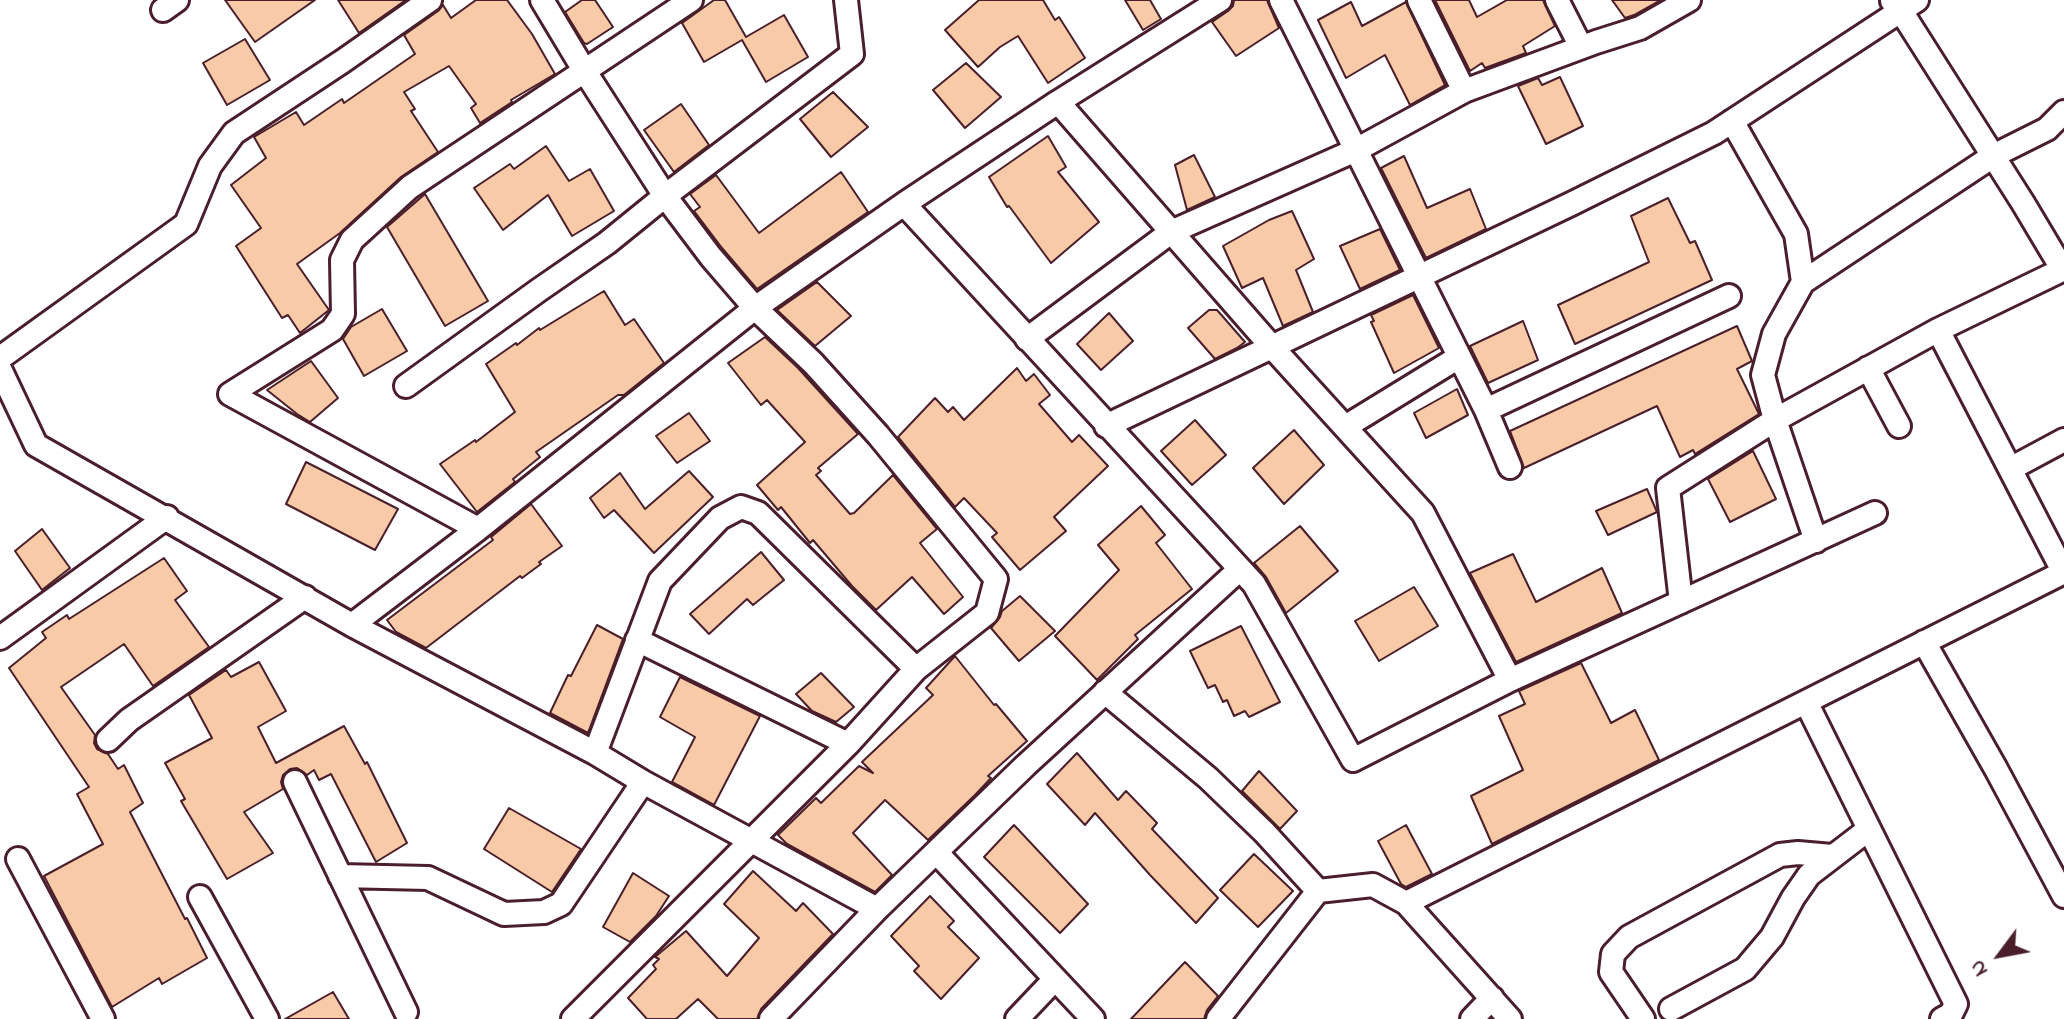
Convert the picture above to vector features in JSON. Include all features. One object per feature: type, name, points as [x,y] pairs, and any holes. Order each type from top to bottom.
[{"type":"street","points":[[0,358],[186,224],[210,166],[234,133],[430,0]]},
{"type":"street","points":[[542,0],[665,196],[711,257],[755,308],[813,363],[878,435],[996,579],[987,613],[916,669],[848,744],[573,1019]]},
{"type":"street","points":[[478,529],[230,394],[332,330],[343,314],[342,260],[352,240],[398,197],[691,0]]},
{"type":"street","points":[[406,386],[607,243],[852,54],[846,0]]},
{"type":"street","points":[[352,625],[478,529],[755,308],[904,204],[1220,0]]},
{"type":"street","points":[[1281,0],[1486,410],[1510,467]]},
{"type":"street","points":[[1419,0],[1464,91]]},
{"type":"street","points":[[1557,0],[1581,47]]},
{"type":"street","points":[[1027,339],[1171,232],[1356,150],[1464,91],[1640,28],[1689,0]]},
{"type":"street","points":[[1106,426],[1714,133],[1903,4],[2063,270],[1938,330],[1868,368],[1775,420],[1668,488],[1681,602]]},
{"type":"street","points":[[1058,102],[1272,347],[1423,513],[1510,680]]},
{"type":"street","points":[[1816,541],[1763,375],[1774,334],[1803,282],[1993,156],[2047,129],[2064,112]]},
{"type":"street","points":[[1732,121],[1796,234],[1803,282]]},
{"type":"street","points":[[904,204],[1254,584],[1353,760],[1510,680],[1875,513]]},
{"type":"street","points":[[1486,410],[1729,296]]},
{"type":"street","points":[[1406,903],[2064,572],[1938,330]]},
{"type":"street","points":[[1345,427],[1459,357]]},
{"type":"street","points":[[1868,368],[1899,426]]},
{"type":"street","points":[[0,369],[36,445],[352,625],[595,753],[877,909]]},
{"type":"street","points":[[2010,469],[2064,440]]},
{"type":"street","points":[[595,753],[660,581],[720,518],[741,507],[758,513],[916,669]]},
{"type":"street","points":[[0,638],[167,517]]},
{"type":"street","points":[[771,1019],[936,852],[1240,569]]},
{"type":"street","points":[[108,740],[129,720],[305,597]]},
{"type":"street","points":[[637,640],[848,744]]},
{"type":"street","points":[[1924,642],[2064,896]]},
{"type":"street","points":[[1105,692],[1208,778],[1265,833],[1318,891]]},
{"type":"street","points":[[1806,702],[1869,829],[1954,1014]]},
{"type":"street","points":[[295,782],[404,1017]]},
{"type":"street","points":[[340,876],[428,878],[504,914],[544,912],[561,904],[643,782]]},
{"type":"street","points":[[1832,856],[1780,855],[1629,937],[1613,954],[1611,972],[1645,1019],[1674,1014],[1745,969],[1772,937],[1809,875],[1869,829]]},
{"type":"street","points":[[936,852],[1093,1019]]},
{"type":"street","points":[[18,859],[103,1019]]},
{"type":"street","points":[[1218,1019],[1318,891],[1373,885],[1406,903],[1510,1019]]},
{"type":"street","points":[[200,897],[267,1019]]},
{"type":"street","points":[[1017,1019],[1055,979]]},
{"type":"street","points":[[1472,1019],[1492,998]]},
{"type":"building","points":[[225,0],[315,0],[255,42]]},
{"type":"building","points":[[338,0],[406,0],[359,33]]},
{"type":"building","points":[[476,0],[507,0],[532,34],[555,74],[480,123],[471,108],[476,104],[449,66],[404,92],[415,109],[411,111],[438,152],[401,177],[340,233],[297,264],[329,310],[300,333],[288,315],[282,318],[236,246],[261,228],[231,185],[266,158],[254,137],[296,112],[304,125],[342,99],[344,103],[415,54],[404,35],[443,5],[451,18]]},
{"type":"building","points":[[582,0],[595,0],[613,27],[587,44],[565,12]]},
{"type":"building","points":[[714,0],[725,0],[746,37],[784,15],[808,57],[766,82],[742,40],[704,62],[682,23]]},
{"type":"building","points":[[979,0],[1043,0],[1055,20],[1059,17],[1085,58],[1048,83],[1018,36],[978,67],[945,30]]},
{"type":"building","points":[[1125,0],[1150,0],[1161,19],[1143,30]]},
{"type":"building","points":[[1234,0],[1267,0],[1279,28],[1236,56],[1212,22],[1233,6]]},
{"type":"building","points":[[1435,0],[1469,0],[1477,17],[1507,0],[1543,0],[1555,26],[1523,46],[1526,53],[1485,68],[1482,63],[1470,71]]},
{"type":"building","points":[[1612,0],[1661,0],[1625,18]]},
{"type":"building","points":[[1351,2],[1362,26],[1406,2],[1445,85],[1410,105],[1385,55],[1346,78],[1318,20]]},
{"type":"building","points":[[245,39],[270,80],[227,105],[203,63]]},
{"type":"building","points":[[966,63],[1001,97],[965,128],[933,90]]},
{"type":"building","points":[[1560,77],[1583,126],[1546,144],[1518,86],[1538,78],[1542,85]]},
{"type":"building","points":[[833,92],[868,127],[831,157],[800,119]]},
{"type":"building","points":[[681,104],[709,145],[674,172],[644,130]]},
{"type":"building","points":[[1048,136],[1066,167],[1058,172],[1099,222],[1051,263],[1007,207],[989,177]]},
{"type":"building","points":[[546,146],[569,181],[590,169],[614,211],[572,236],[548,195],[503,230],[474,188],[510,164],[514,169]]},
{"type":"building","points":[[1194,155],[1215,197],[1187,210],[1175,165]]},
{"type":"building","points":[[1404,156],[1427,208],[1470,189],[1486,229],[1426,258],[1381,168]]},
{"type":"building","points":[[841,172],[868,212],[757,289],[694,211],[700,207],[690,194],[716,175],[759,233]]},
{"type":"building","points":[[425,194],[488,301],[445,326],[387,227]]},
{"type":"building","points":[[1668,198],[1690,243],[1695,241],[1712,280],[1575,344],[1558,305],[1649,262],[1631,216]]},
{"type":"building","points":[[1292,211],[1314,259],[1296,270],[1313,312],[1283,326],[1263,278],[1242,288],[1223,246]]},
{"type":"building","points":[[1380,229],[1400,270],[1360,289],[1340,246]]},
{"type":"building","points":[[817,282],[851,316],[815,346],[777,310]]},
{"type":"building","points":[[604,291],[625,325],[634,319],[664,363],[624,395],[618,395],[536,452],[540,457],[477,512],[440,464],[476,442],[515,412],[486,364],[539,328]]},
{"type":"building","points":[[1413,295],[1439,348],[1394,373],[1371,322],[1374,321],[1371,315]]},
{"type":"building","points":[[382,309],[407,351],[364,376],[343,339],[351,327]]},
{"type":"building","points":[[1209,310],[1217,310],[1245,342],[1215,359],[1188,328]]},
{"type":"building","points":[[1109,313],[1133,341],[1101,370],[1077,344]]},
{"type":"building","points":[[1523,321],[1538,360],[1488,383],[1470,346]]},
{"type":"building","points":[[1737,326],[1752,361],[1737,369],[1759,414],[1695,454],[1693,450],[1680,457],[1657,406],[1524,468],[1510,431]]},
{"type":"building","points":[[765,337],[858,434],[818,468],[821,471],[816,475],[850,514],[893,475],[937,529],[920,543],[963,597],[944,614],[912,577],[876,610],[813,540],[810,543],[781,507],[778,510],[757,485],[805,442],[767,400],[761,405],[728,363]]},
{"type":"building","points":[[311,361],[338,398],[310,422],[267,390]]},
{"type":"building","points":[[1017,368],[1026,381],[1034,374],[1050,395],[1039,404],[1072,442],[1079,435],[1108,466],[1054,517],[1066,531],[1020,570],[992,537],[997,533],[964,498],[955,507],[898,437],[935,398],[948,412],[953,407],[964,420]]},
{"type":"building","points":[[1457,389],[1468,415],[1426,438],[1414,413]]},
{"type":"building","points":[[689,413],[710,441],[677,463],[656,436]]},
{"type":"building","points":[[1195,420],[1226,455],[1192,485],[1161,451]]},
{"type":"building","points":[[1294,430],[1324,465],[1284,504],[1253,468]]},
{"type":"building","points":[[1753,451],[1776,499],[1730,522],[1708,479]]},
{"type":"building","points":[[306,462],[398,509],[375,550],[286,504]]},
{"type":"building","points":[[689,471],[713,497],[654,553],[614,510],[604,518],[590,498],[620,473],[645,509]]},
{"type":"building","points":[[1647,489],[1657,512],[1608,535],[1596,511]]},
{"type":"building","points":[[531,504],[562,546],[426,648],[396,632],[387,620],[493,540],[491,537]]},
{"type":"building","points":[[1141,506],[1165,535],[1156,543],[1192,589],[1135,635],[1138,639],[1097,680],[1055,636],[1119,570],[1098,545]]},
{"type":"building","points":[[1300,526],[1338,571],[1286,613],[1266,577],[1254,563]]},
{"type":"building","points":[[42,529],[70,568],[42,590],[15,551]]},
{"type":"building","points":[[761,552],[784,580],[753,605],[747,599],[709,634],[690,614]]},
{"type":"building","points":[[1513,554],[1536,602],[1602,568],[1622,613],[1516,662],[1470,573]]},
{"type":"building","points":[[164,558],[187,591],[175,600],[209,647],[153,686],[124,644],[61,687],[95,735],[97,749],[108,754],[118,769],[124,765],[143,803],[130,812],[207,958],[162,984],[159,978],[112,1007],[44,876],[103,844],[77,794],[89,787],[9,668],[46,638],[42,632],[67,615],[69,619]]},
{"type":"building","points":[[1414,587],[1438,626],[1379,661],[1355,621]]},
{"type":"building","points":[[1020,596],[1055,631],[1019,661],[991,628],[1002,611]]},
{"type":"building","points":[[597,625],[623,639],[588,733],[550,713]]},
{"type":"building","points":[[1241,626],[1280,702],[1249,717],[1245,711],[1234,716],[1215,685],[1208,688],[1190,651]]},
{"type":"building","points":[[955,656],[1027,741],[988,776],[991,778],[928,840],[885,800],[853,833],[892,875],[875,892],[787,844],[778,835],[816,798],[821,803],[859,766],[873,773],[862,762],[933,695],[926,688]]},
{"type":"building","points":[[259,662],[286,711],[258,727],[276,763],[344,726],[365,764],[367,762],[407,843],[376,862],[331,774],[319,780],[314,770],[307,775],[297,768],[290,769],[283,775],[283,789],[244,812],[273,853],[227,879],[181,801],[185,799],[165,763],[212,738],[189,695],[226,670],[231,677]]},
{"type":"building","points":[[1581,663],[1611,723],[1635,710],[1659,760],[1492,844],[1471,796],[1523,770],[1499,716],[1525,704],[1519,691]]},
{"type":"building","points":[[821,673],[854,707],[836,722],[812,711],[796,694]]},
{"type":"building","points":[[680,677],[760,716],[714,805],[672,782],[695,737],[660,717]]},
{"type":"building","points":[[1077,753],[1118,800],[1126,791],[1157,823],[1152,829],[1218,898],[1196,923],[1095,813],[1085,825],[1047,784]]},
{"type":"building","points":[[1259,771],[1297,811],[1280,829],[1242,791]]},
{"type":"building","points":[[509,808],[581,849],[552,892],[484,849]]},
{"type":"building","points":[[1014,825],[1088,904],[1060,933],[984,857]]},
{"type":"building","points":[[1406,825],[1432,874],[1406,887],[1401,884],[1378,841]]},
{"type":"building","points":[[1254,854],[1293,891],[1258,927],[1220,890]]},
{"type":"building","points":[[753,871],[796,911],[803,903],[833,934],[761,1009],[757,1019],[718,1019],[698,999],[676,1019],[647,1019],[628,998],[656,969],[653,965],[659,959],[655,957],[686,931],[727,976],[759,938],[724,904]]},
{"type":"building","points":[[633,873],[669,896],[656,916],[630,942],[603,927]]},
{"type":"building","points":[[930,896],[954,921],[948,927],[979,958],[941,999],[914,971],[919,966],[891,936]]},
{"type":"building","points":[[1185,962],[1218,996],[1204,1019],[1131,1019]]},
{"type":"building","points":[[333,992],[349,1019],[285,1019]]}]
